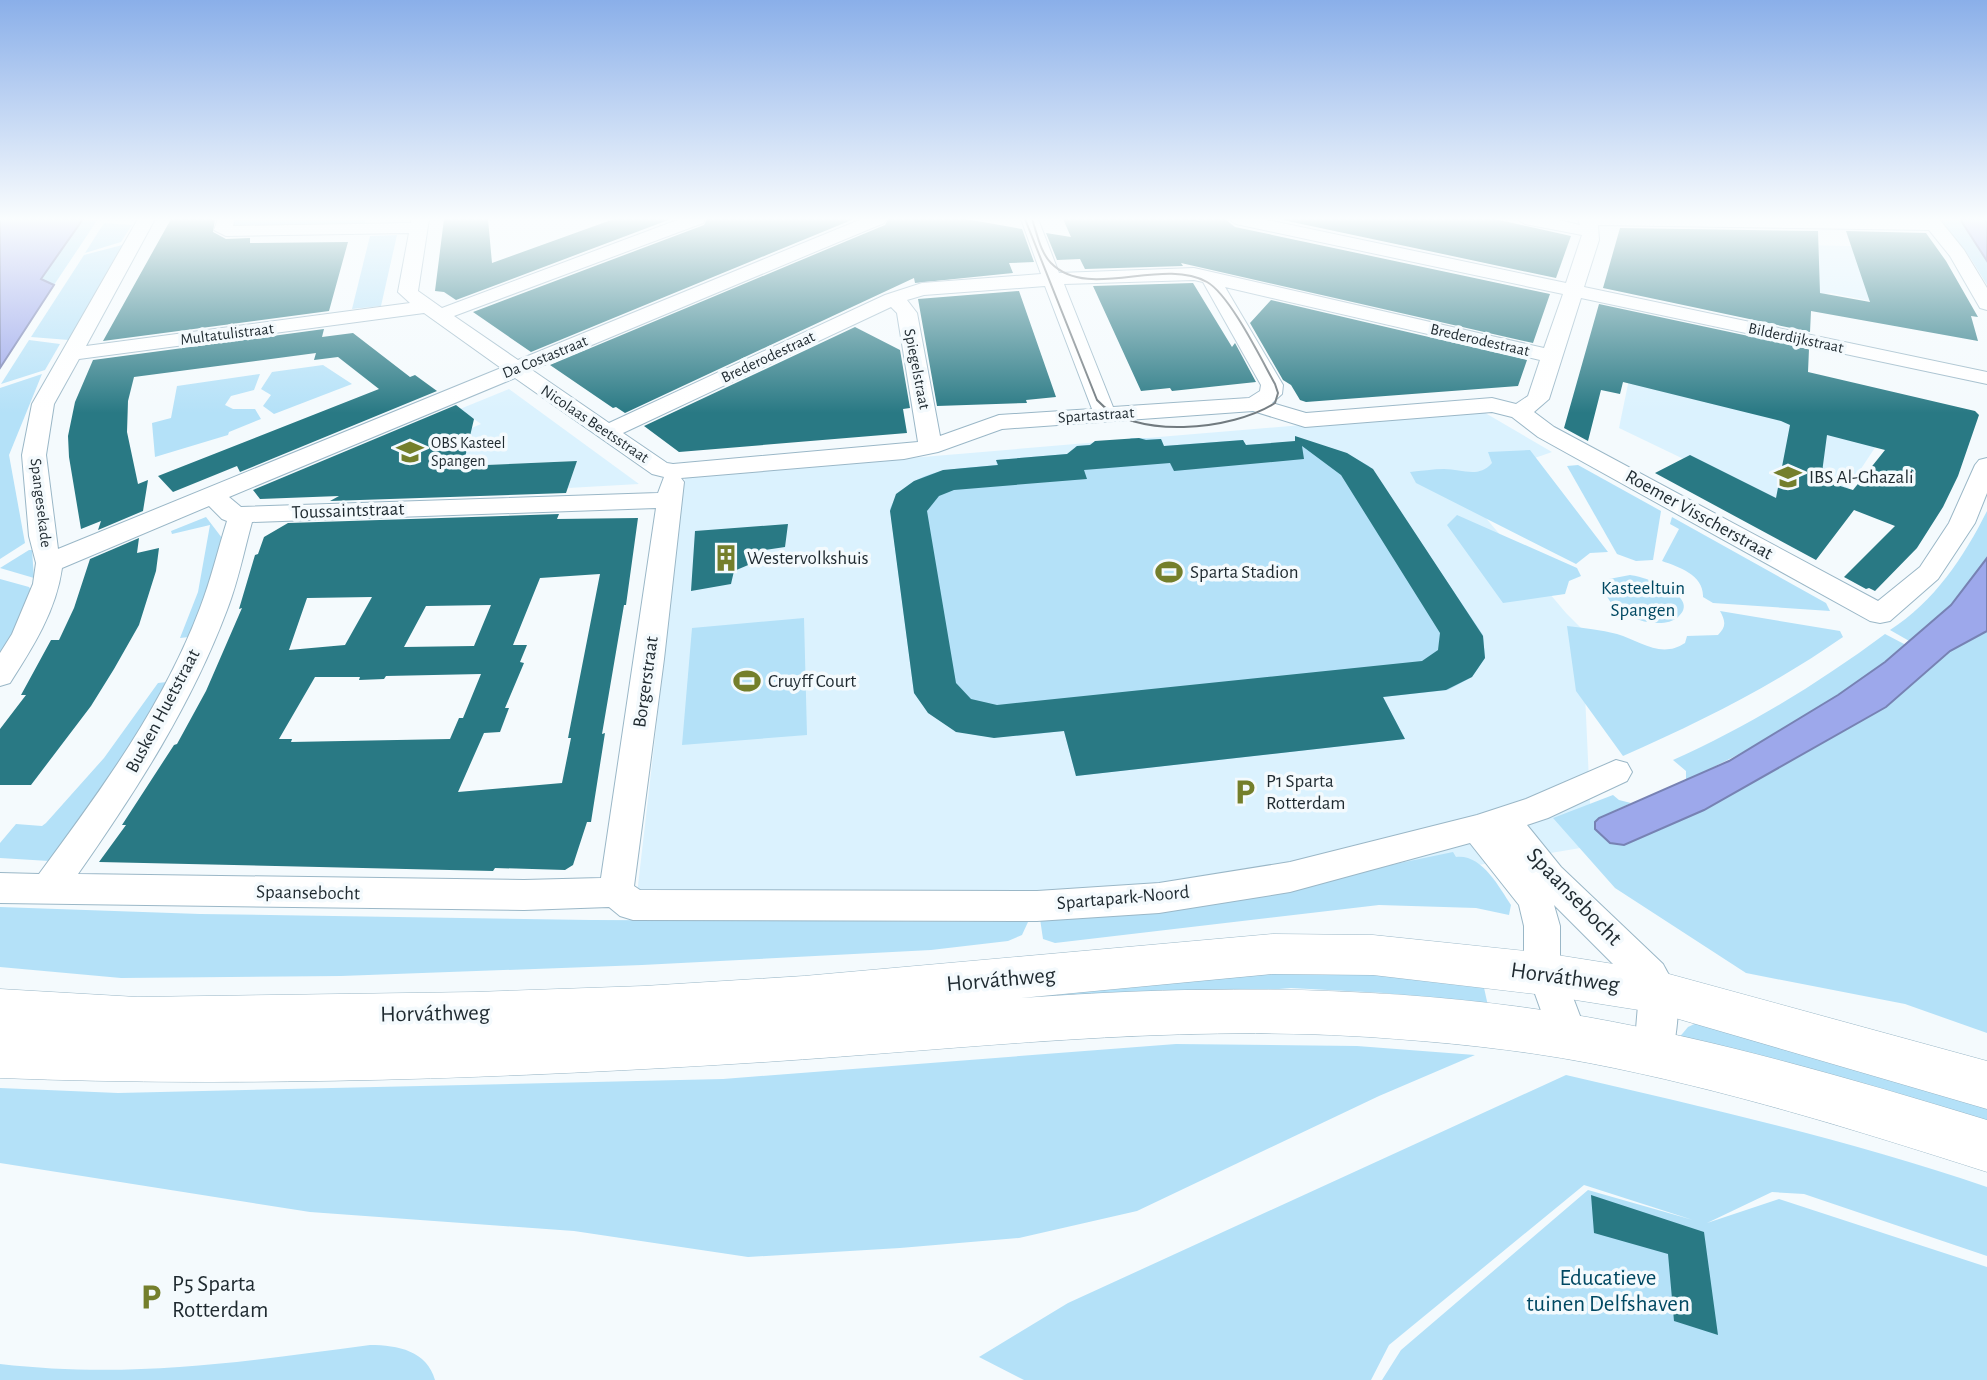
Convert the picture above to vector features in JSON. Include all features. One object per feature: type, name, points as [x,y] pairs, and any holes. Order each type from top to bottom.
[{"type":"main road","name":"Horváthweg","points":[[0,1010],[137,1019],[475,1014],[644,1008],[804,997],[1304,953],[1373,955],[1544,974],[1658,992],[1987,1084]]},
{"type":"main road","name":"Horváthweg","points":[[0,1055],[126,1060],[508,1052],[742,1040],[1045,1017],[1196,1010],[1366,1015],[1569,1037],[1654,1053],[1862,1106],[1987,1146]]},
{"type":"street","name":"Spangesekade","points":[[0,676],[36,614],[46,584],[49,562],[42,536],[34,455],[43,404],[110,283]]},
{"type":"street","name":"Nicolaas Beetsstraat","points":[[409,283],[408,292],[660,469],[671,486]]},
{"type":"street","name":"Multatulistraat","points":[[70,354],[433,311],[510,283]]},
{"type":"street","name":"Da Costastraat","points":[[212,494],[724,283]]},
{"type":"street","name":"Brederodestraat","points":[[607,432],[892,299],[922,289],[1004,283]]},
{"type":"street","points":[[1054,283],[1105,414]]},
{"type":"street","points":[[1214,283],[1272,385],[1270,394],[1254,404]]},
{"type":"street","name":"Brederodestraat","points":[[1238,283],[1551,356]]},
{"type":"street","name":"Bilderdijkstraat","points":[[1539,283],[1987,378]]},
{"type":"street","points":[[1520,412],[1538,400],[1577,283]]},
{"type":"street","points":[[1976,283],[1987,304]]},
{"type":"street","name":"Spiegelstraat","points":[[892,299],[904,307],[906,313],[930,447]]},
{"type":"street","name":"Spartastraat","points":[[671,486],[930,447],[999,422],[1254,404],[1305,421],[1492,405],[1520,412]]},
{"type":"street","name":"Roemer Visscherstraat","points":[[1520,412],[1546,432],[1880,614],[1929,573],[1962,523],[1987,465]]},
{"type":"street","name":"Toussaintstraat","points":[[241,515],[671,486]]},
{"type":"street","name":"Borgerstraat","points":[[615,892],[671,486]]},
{"type":"street","points":[[49,562],[212,494],[231,514],[241,515]]},
{"type":"street","name":"Busken Huetstraat","points":[[48,889],[124,783],[175,696],[215,608],[241,515]]},
{"type":"street","name":"Spartapark-Noord","points":[[615,892],[633,905],[1037,906],[1159,898],[1290,877],[1490,824],[1536,809],[1616,772]]},
{"type":"street","name":"Spaansebocht","points":[[1490,824],[1535,899],[1542,926],[1544,974],[1569,1037]]},
{"type":"street","name":"Spaansebocht","points":[[1490,824],[1644,968],[1658,992]]},
{"type":"street","name":"Spaansebocht","points":[[0,888],[524,895],[615,892]]},
{"type":"street","points":[[1654,1053],[1658,992]]},
{"type":"shaded area","points":[[1746,283],[1904,283],[1911,309],[1830,293],[1784,301]]},
{"type":"shaded area","name":"IBS Al-Ghazali","points":[[1636,345],[1894,419],[1823,526],[1619,428]]},
{"type":"shaded area","points":[[509,389],[639,484],[568,488],[577,461],[463,466],[462,432],[481,424],[460,409]]},
{"type":"shaded area","points":[[1480,410],[1552,452],[1458,485],[1582,629],[1592,846],[1378,882],[1057,917],[633,929],[685,477]]},
{"type":"green space","points":[[66,283],[103,283],[69,340],[31,337]]},
{"type":"green space","points":[[358,283],[386,283],[381,306],[352,309]]},
{"type":"green space","points":[[29,340],[60,344],[45,370],[1,384]]},
{"type":"green space","points":[[323,365],[352,384],[274,414],[263,406],[271,395],[261,389],[272,372]]},
{"type":"green space","points":[[42,374],[9,455],[25,543],[0,559],[0,388]]},
{"type":"green space","points":[[260,374],[254,390],[231,396],[225,405],[233,409],[255,409],[261,419],[229,432],[228,435],[155,457],[152,423],[171,418],[177,386]]},
{"type":"green space","name":"Sparta Stadion","points":[[1131,438],[1159,439],[1162,440],[1163,446],[1243,440],[1245,445],[1309,444],[1338,450],[1369,466],[1483,635],[1485,658],[1472,677],[1448,690],[1383,697],[1405,739],[1076,776],[1064,731],[1020,736],[981,736],[945,724],[929,711],[914,693],[890,509],[898,495],[921,478],[936,473],[997,465],[996,460],[1079,453],[1075,447],[1077,446],[1127,441]]},
{"type":"green space","name":"Kasteeltuin Spangen","points":[[1530,450],[1608,552],[1590,553],[1576,564],[1416,483],[1410,472],[1444,469],[1481,471],[1492,463],[1488,452]]},
{"type":"green space","name":"Kasteeltuin Spangen","points":[[1578,465],[1661,511],[1653,560],[1636,561],[1617,554],[1567,466]]},
{"type":"green space","points":[[1987,511],[1987,558],[1951,605],[1911,642],[1890,630],[1906,619],[1934,592],[1958,561]]},
{"type":"green space","name":"Kasteeltuin Spangen","points":[[1457,515],[1577,568],[1581,576],[1569,581],[1565,594],[1503,603],[1447,525]]},
{"type":"green space","points":[[206,517],[222,538],[212,578],[189,637],[180,638],[198,592],[210,525],[172,534],[171,531]]},
{"type":"green space","name":"Kasteeltuin Spangen","points":[[1672,517],[1826,603],[1830,611],[1713,603],[1703,597],[1699,583],[1689,573],[1662,561],[1679,529],[1670,524]]},
{"type":"green space","points":[[32,550],[34,578],[0,568]]},
{"type":"green space","name":"Kasteeltuin Spangen","points":[[1630,575],[1668,588],[1683,602],[1684,609],[1678,617],[1669,622],[1658,623],[1646,622],[1622,612],[1606,595],[1605,585],[1609,579]]},
{"type":"green space","points":[[0,579],[29,587],[31,590],[11,640],[0,657]]},
{"type":"green space","name":"Kasteeltuin Spangen","points":[[1720,611],[1840,631],[1843,637],[1736,702],[1623,756],[1576,691],[1567,626],[1611,633],[1651,647],[1667,649],[1685,643],[1687,636],[1718,635],[1724,624]]},
{"type":"green space","name":"Cruyff Court","points":[[804,618],[807,735],[682,745],[692,628]]},
{"type":"green space","points":[[1987,631],[1987,1033],[1905,1004],[1746,973],[1615,888],[1553,818],[1613,795],[1619,800],[1631,803],[1599,818],[1624,845],[1704,810],[1886,707],[1950,651]]},
{"type":"green space","points":[[1885,634],[1906,645],[1855,684],[1800,720],[1744,752],[1686,780],[1686,771],[1673,760],[1783,703]]},
{"type":"green space","points":[[167,682],[130,751],[49,861],[0,858],[0,843],[16,824],[42,826],[46,823],[104,758],[158,683]]},
{"type":"green space","points":[[1453,852],[1456,857],[1474,861],[1489,873],[1511,905],[1509,915],[1476,908],[1379,905],[1055,943],[1043,939],[1039,912],[1308,882]]},
{"type":"green space","points":[[0,907],[200,914],[591,920],[1028,922],[1022,935],[1008,941],[931,950],[642,965],[341,976],[121,978],[0,967]]},
{"type":"green space","points":[[1267,965],[1481,974],[1488,1006],[1384,993],[1291,988],[1138,1000],[0,1023]]},
{"type":"green space","points":[[1705,1019],[1987,1100],[1987,1132],[1672,1046],[1688,1027]]},
{"type":"green space","points":[[1176,1044],[1357,1046],[1475,1055],[1379,1096],[1137,1211],[1019,1238],[900,1248],[748,1257],[574,1231],[310,1212],[0,1163],[0,1088],[118,1093],[723,1079]]},
{"type":"green space","name":"Educatieve tuinen Delfshaven","points":[[1566,1075],[1831,1140],[1987,1187],[1987,1256],[1804,1194],[1772,1192],[1707,1223],[1779,1199],[1987,1267],[1987,1380],[1382,1380],[1401,1350],[1588,1190],[1693,1220],[1584,1185],[1389,1345],[1371,1380],[1024,1380],[979,1357],[1068,1303]]},
{"type":"green space","points":[[370,1345],[401,1348],[418,1356],[431,1370],[435,1380],[0,1380],[0,1364],[95,1370],[140,1369],[231,1362]]},
{"type":"water","points":[[0,283],[54,285],[0,368]]},
{"type":"water","points":[[1987,558],[1987,631],[1950,651],[1886,707],[1704,810],[1624,845],[1610,843],[1595,829],[1595,822],[1599,818],[1729,761],[1838,695],[1885,662],[1951,605]]},
{"type":"building","points":[[135,283],[337,283],[329,311],[103,341]]},
{"type":"building","points":[[436,283],[500,283],[456,300],[444,292],[435,291]]},
{"type":"building","points":[[549,283],[698,283],[531,352],[473,312]]},
{"type":"building","points":[[745,283],[902,283],[625,413],[613,408],[550,365]]},
{"type":"building","points":[[1193,283],[1232,347],[1235,343],[1256,382],[1172,391],[1170,388],[1141,391],[1093,286]]},
{"type":"building","points":[[1271,283],[1500,283],[1550,294],[1533,343]]},
{"type":"building","points":[[1604,283],[1820,283],[1820,293],[1870,302],[1864,283],[1959,283],[1978,317],[1971,316],[1978,341],[1811,311],[1810,332],[1603,288]]},
{"type":"building","points":[[1019,291],[1056,397],[1026,400],[1027,403],[937,406],[918,299]]},
{"type":"building","points":[[1271,300],[1527,360],[1518,386],[1306,402],[1300,400],[1291,385],[1283,380],[1250,323]]},
{"type":"building","points":[[1599,304],[1809,349],[1808,372],[1975,411],[1979,415],[1958,476],[1943,507],[1917,548],[1875,591],[1844,577],[1895,526],[1854,510],[1816,560],[1655,473],[1690,455],[1776,498],[1790,425],[1623,382],[1620,394],[1601,390],[1588,441],[1564,428]],"holes":[[[1827,435],[1885,450],[1853,490],[1821,480]]]},
{"type":"building","points":[[855,327],[900,350],[910,408],[903,409],[907,433],[679,452],[644,426]]},
{"type":"building","points":[[324,329],[322,337],[353,333],[410,377],[415,375],[437,391],[240,472],[237,466],[173,492],[158,476],[379,389],[338,357],[314,360],[316,353],[134,377],[128,401],[127,432],[138,484],[148,480],[143,511],[98,530],[101,521],[81,529],[68,436],[75,402],[93,360]]},
{"type":"building","name":"OBS Kasteel Spangen","points":[[456,405],[474,419],[463,466],[577,461],[566,493],[330,501],[339,496],[260,499],[253,490]]},
{"type":"building","points":[[1295,436],[1347,453],[1373,469],[1483,636],[1485,658],[1472,677],[1446,690],[1383,697],[1405,739],[1076,776],[1064,731],[994,738],[956,732],[928,713],[914,693],[890,511],[896,494],[914,481],[943,470],[998,465],[996,460],[1067,454],[1077,446],[1090,445],[1095,441],[1161,439],[1164,446],[1243,440],[1246,445],[1295,441]],"holes":[[[1302,446],[1341,475],[1440,633],[1438,650],[1422,661],[997,705],[971,699],[956,683],[927,511],[939,496],[954,490],[1087,479],[1084,470],[1170,463],[1174,471],[1304,459]]]},
{"type":"building","points":[[559,514],[557,519],[638,518],[626,605],[602,734],[605,733],[591,822],[587,822],[573,865],[565,870],[495,868],[493,871],[99,862],[126,825],[122,825],[177,744],[206,691],[242,608],[239,609],[255,555],[258,554],[264,537],[288,523]],"holes":[[[600,574],[568,738],[571,738],[562,783],[458,792],[484,733],[500,732],[509,708],[505,708],[524,663],[520,662],[527,645],[513,645],[540,578]],[[372,597],[345,645],[289,650],[307,598]],[[491,605],[474,646],[404,647],[426,606]],[[481,674],[463,718],[459,718],[450,739],[291,742],[292,739],[279,739],[315,677],[360,677],[359,680],[384,679],[386,676]]]},
{"type":"building","name":"Westervolkshuis","points":[[788,524],[785,547],[765,550],[753,563],[734,571],[731,584],[691,591],[695,531]]},
{"type":"building","points":[[139,538],[137,553],[159,548],[156,571],[139,625],[91,706],[31,785],[0,785],[0,729],[26,695],[21,695],[51,640],[59,640],[74,608],[90,559]]},
{"type":"building","points":[[1591,1195],[1704,1232],[1718,1335],[1674,1321],[1668,1254],[1594,1233]]},
{"type":"tram line","points":[[1051,283],[1097,400],[1113,413],[1134,422],[1184,427],[1235,420],[1275,403],[1278,393],[1235,313],[1209,283]]},
{"type":"place","name":"OBS Kasteel Spangen","points":[[410,452]]},
{"type":"place","name":"IBS Al-Ghazali","points":[[1788,477]]},
{"type":"place","name":"Westervolkshuis","points":[[726,558]]},
{"type":"place","name":"Sparta Stadion","points":[[1169,572]]},
{"type":"place","name":"Cruyff Court","points":[[747,681]]},
{"type":"place","name":"P1 Sparta Rotterdam","points":[[1245,792]]},
{"type":"place","name":"P5 Sparta Rotterdam","points":[[151,1297]]}]
